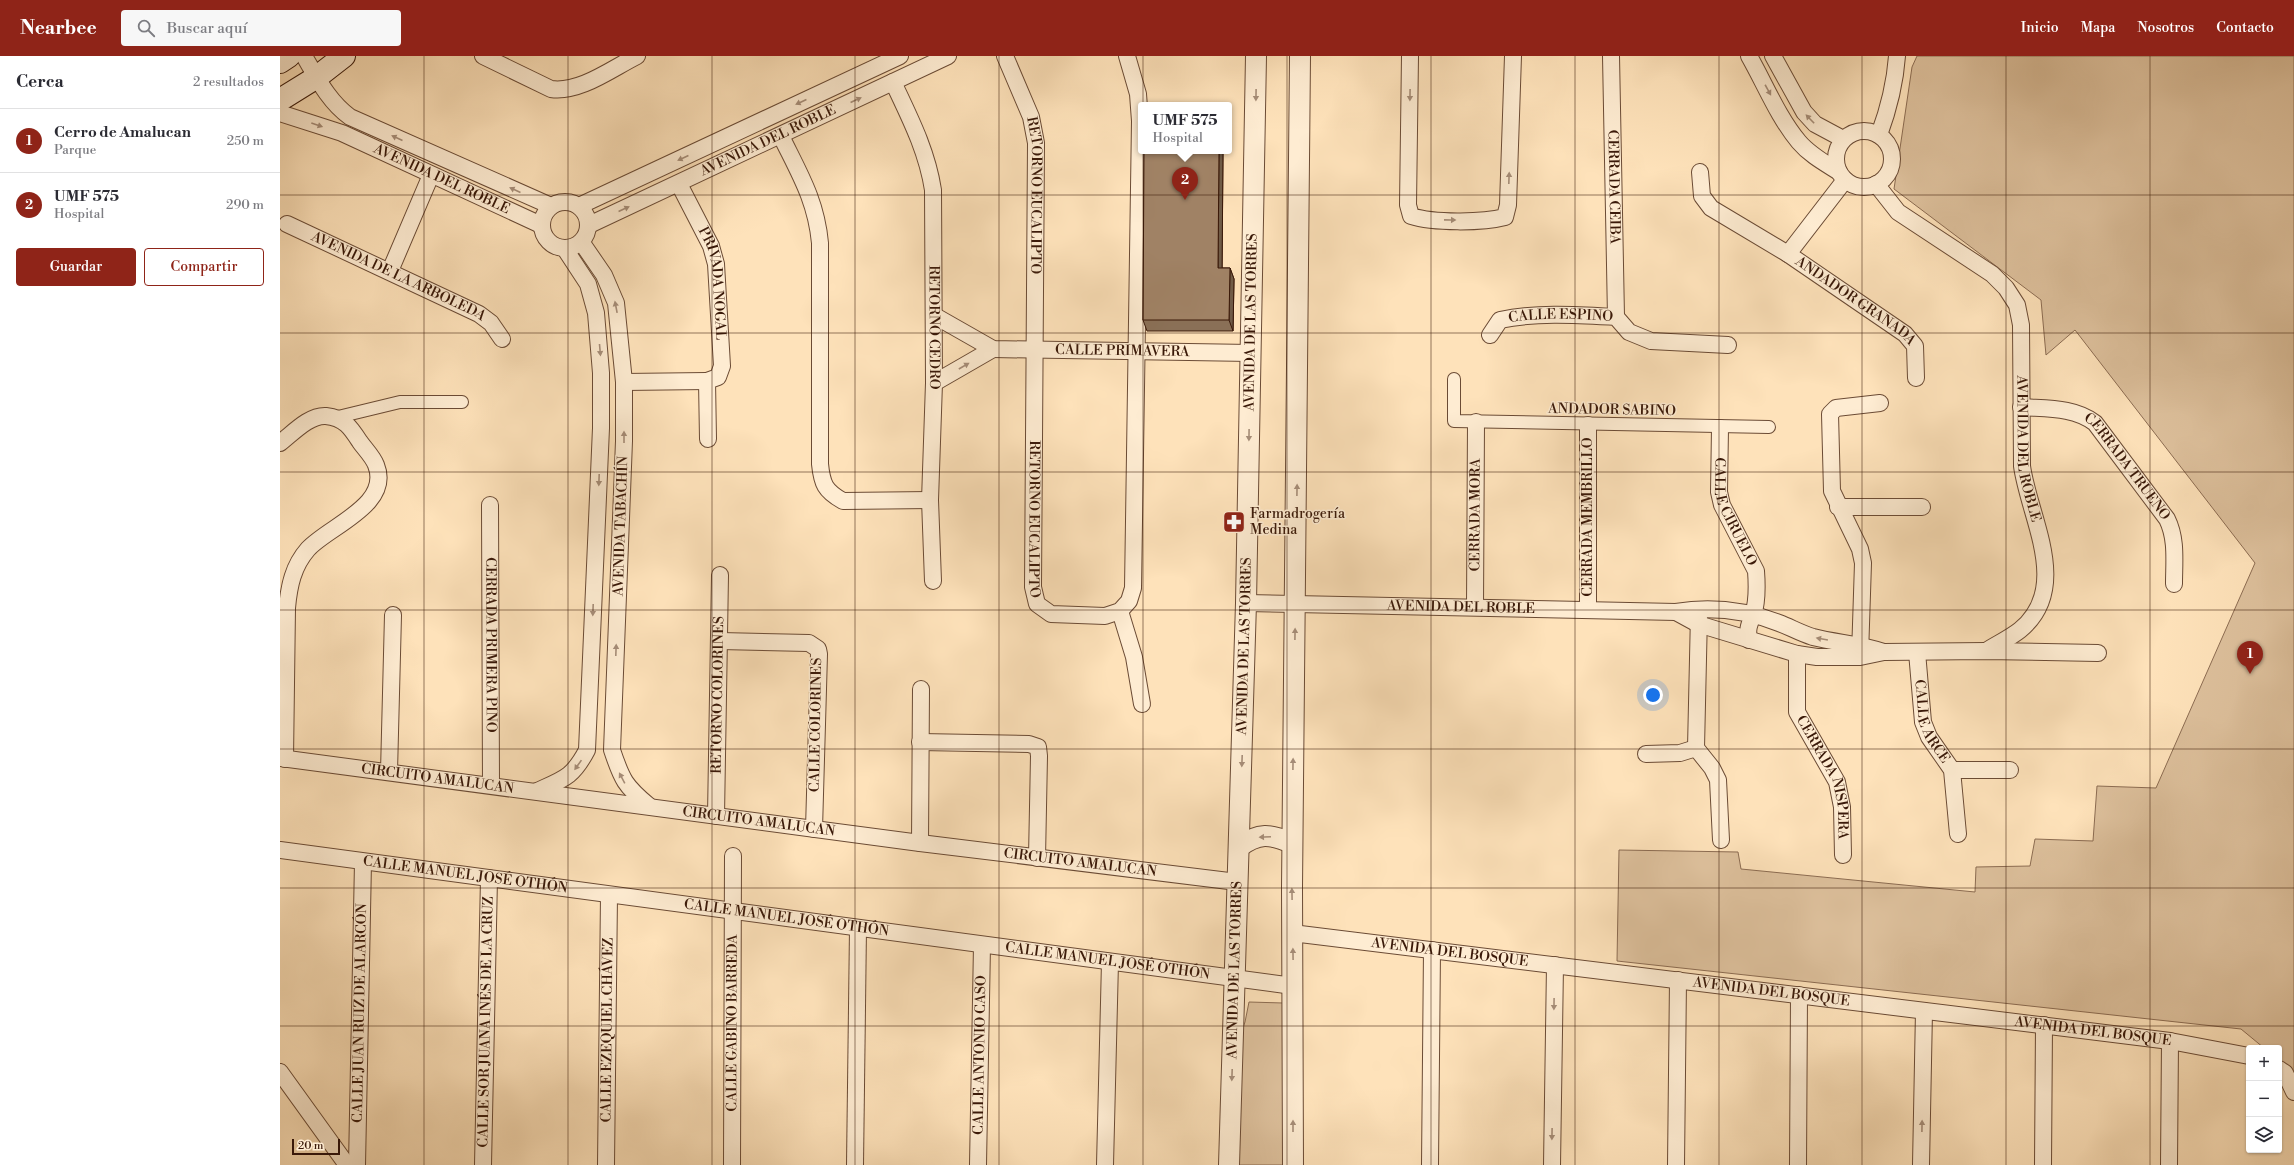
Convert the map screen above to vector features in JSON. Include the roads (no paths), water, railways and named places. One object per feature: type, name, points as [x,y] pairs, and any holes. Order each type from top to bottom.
[{"type":"main road","points":[[280,62],[289,56]]},
{"type":"main road","points":[[280,100],[317,77],[344,56]]},
{"type":"street","name":"AVENIDA DEL ROBLE","points":[[304,56],[340,110],[350,117],[551,206]]},
{"type":"street","points":[[483,56],[550,89],[561,90],[574,88],[619,60],[637,56]]},
{"type":"street","name":"AVENIDA DEL ROBLE","points":[[579,206],[900,56]]},
{"type":"street","name":"AVENIDA DEL ROBLE","points":[[589,226],[948,56]]},
{"type":"street","name":"RETORNO EUCALIPTO","points":[[1005,56],[1031,117],[1036,143],[1036,352],[1033,587],[1037,604],[1051,614],[1105,616],[1120,611]]},
{"type":"street","points":[[1126,56],[1138,94],[1139,102]]},
{"type":"street","name":"AVENIDA DE LAS TORRES","points":[[1229,1165],[1246,603],[1256,56]]},
{"type":"street","points":[[1293,1165],[1292,843],[1296,604],[1300,56]]},
{"type":"street","points":[[1410,56],[1408,205],[1411,216],[1423,219],[1453,220],[1491,220],[1505,217],[1508,205],[1513,56]]},
{"type":"street","name":"CERRADA CEIBA","points":[[1611,56],[1616,318]]},
{"type":"street","points":[[1750,56],[1788,126],[1800,143],[1813,155],[1854,185],[1867,187],[1876,184],[1885,177],[1891,166],[1892,155],[1888,144],[1879,135],[1867,131],[1854,132],[1843,139],[1836,155],[1842,176]]},
{"type":"street","points":[[1773,56],[1804,112],[1815,124],[1843,139]]},
{"type":"street","points":[[1879,135],[1891,103],[1896,77],[1897,56]]},
{"type":"street","name":"RETORNO CEDRO","points":[[893,82],[919,137],[930,165],[933,190],[935,316],[930,500],[933,581]]},
{"type":"street","name":"AVENIDA DEL ROBLE","points":[[280,113],[342,134],[541,226]]},
{"type":"street","points":[[342,134],[350,117]]},
{"type":"street","points":[[781,136],[811,197],[818,218],[820,243],[820,464],[822,481],[831,495],[843,502],[930,500]]},
{"type":"street","points":[[1140,154],[1138,352],[1133,588],[1129,601],[1120,611],[1134,657],[1142,704]]},
{"type":"street","name":"ANDADOR GRANADA","points":[[1700,172],[1701,188],[1706,202],[1788,254],[1911,340],[1916,354],[1916,378]]},
{"type":"street","points":[[390,271],[432,175]]},
{"type":"street","points":[[1788,254],[1842,176]]},
{"type":"street","name":"PRIVADA NOGAL","points":[[679,184],[711,246],[716,264],[722,366],[718,377],[707,381]]},
{"type":"street","name":"AVENIDA DEL ROBLE","points":[[1698,616],[1726,609],[1769,619],[1813,637],[1861,651],[1986,651],[2020,630],[2034,614],[2044,596],[2045,575],[2042,546],[2024,484],[2021,407],[2021,325],[2017,305],[2006,288],[1992,274],[1898,212],[1876,184]]},
{"type":"street","points":[[560,202],[570,202],[579,206],[586,215],[589,226],[587,235],[582,243],[565,249],[553,246],[544,237],[541,226],[544,215],[551,206],[560,202]]},
{"type":"street","name":"AVENIDA DE LA ARBOLEDA","points":[[287,224],[479,314],[491,323],[502,339]]},
{"type":"street","name":"AVENIDA TABACHÍN","points":[[582,243],[604,274],[616,303],[624,382],[624,441],[612,750],[621,778],[629,790],[649,806]]},
{"type":"street","name":"AVENIDA TABACHÍN","points":[[537,791],[560,780],[577,768],[587,750],[601,428],[601,373],[596,313],[588,284],[565,249]]},
{"type":"street","name":"CALLE PRIMAVERA","points":[[935,316],[993,349],[1036,352],[1251,353]]},
{"type":"street","name":"CALLE ESPINO","points":[[1490,335],[1500,320],[1518,316],[1616,318],[1629,332],[1651,341],[1728,345]]},
{"type":"street","points":[[934,383],[993,349]]},
{"type":"street","name":"ANDADOR SABINO","points":[[1454,379],[1454,421],[1720,428],[1769,427]]},
{"type":"street","points":[[624,382],[707,381],[708,439]]},
{"type":"street","points":[[280,443],[311,419],[323,416],[338,417],[400,402],[462,402]]},
{"type":"street","points":[[1861,651],[1863,563],[1860,550],[1832,492],[1830,414],[1836,408],[1880,403]]},
{"type":"street","name":"CERRADA TRUENO","points":[[2021,407],[2068,411],[2084,414],[2095,423],[2167,519],[2172,529],[2174,544],[2174,584]]},
{"type":"street","points":[[282,758],[289,585],[297,564],[309,548],[366,504],[374,495],[379,481],[376,465],[350,427],[338,417]]},
{"type":"street","name":"CERRADA MORA","points":[[1475,607],[1476,422]]},
{"type":"street","name":"CERRADA MEMBRILLO","points":[[1588,425],[1588,609]]},
{"type":"street","name":"CALLE CIRUELO","points":[[1720,428],[1719,492],[1722,505],[1756,571],[1757,582],[1753,615],[1748,627],[1756,642]]},
{"type":"street","name":"CERRADA PRIMERA PINO","points":[[490,505],[491,785]]},
{"type":"street","points":[[1838,507],[1922,507]]},
{"type":"street","name":"RETORNO COLORINES","points":[[716,816],[720,575]]},
{"type":"street","name":"AVENIDA DEL ROBLE","points":[[1246,603],[1676,612],[1698,616],[1756,642],[1797,654],[1835,658],[1861,651]]},
{"type":"street","points":[[389,772],[393,615]]},
{"type":"street","points":[[1698,616],[1696,748],[1712,768],[1718,780],[1721,840]]},
{"type":"street","points":[[1756,642],[1770,632],[1769,619]]},
{"type":"street","name":"CALLE COLORINES","points":[[720,641],[809,643],[818,649],[814,829]]},
{"type":"street","points":[[1986,651],[2098,653]]},
{"type":"street","name":"CALLE ARCE","points":[[1917,652],[1923,722],[1929,737],[1952,770],[1958,834]]},
{"type":"street","name":"CERRADA NISPERA","points":[[1797,654],[1798,712],[1839,788],[1842,807],[1843,855]]},
{"type":"street","points":[[920,843],[921,689]]},
{"type":"street","points":[[920,742],[1029,744],[1038,747],[1037,858]]},
{"type":"street","points":[[1646,754],[1680,753],[1696,748]]},
{"type":"street","points":[[587,750],[612,750]]},
{"type":"street","name":"CIRCUITO AMALUCAN","points":[[282,758],[920,843],[1237,882]]},
{"type":"street","points":[[1952,770],[2010,770]]},
{"type":"street","points":[[1239,847],[1250,839],[1263,836],[1277,837],[1292,843]]},
{"type":"street","name":"CALLE MANUEL JOSÉ OTHÓN","points":[[280,850],[1293,986]]},
{"type":"street","name":"CALLE GABINO BARREDA","points":[[732,856],[732,1165]]},
{"type":"street","name":"CALLE JUAN RUIZ DE ALARCÓN","points":[[357,1165],[363,862]]},
{"type":"street","name":"CALLE SOR JUANA INÉS DE LA CRUZ","points":[[483,1165],[489,878]]},
{"type":"street","name":"CALLE EZEQUIEL CHÁVEZ","points":[[606,1165],[609,895]]},
{"type":"street","points":[[854,1165],[858,928]]},
{"type":"street","name":"AVENIDA DEL BOSQUE","points":[[1292,933],[2170,1041],[2246,1055]]},
{"type":"street","name":"CALLE ANTONIO CASO","points":[[978,1165],[982,945]]},
{"type":"street","points":[[1430,1165],[1432,950]]},
{"type":"street","points":[[1105,1165],[1110,962]]},
{"type":"street","points":[[1552,1165],[1555,965]]},
{"type":"street","points":[[1676,1165],[1678,980]]},
{"type":"street","points":[[1798,1165],[1799,995]]},
{"type":"street","points":[[1921,1165],[1924,1010]]},
{"type":"street","points":[[2044,1025],[2044,1165]]},
{"type":"street","points":[[2169,1165],[2170,1041]]},
{"type":"street","points":[[2282,1071],[2294,1092]]},
{"type":"street","points":[[280,1072],[347,1165]]},
{"type":"place","name":"UMF 575","points":[[1185,200]]},
{"type":"place","name":"Farmadrogería Medina","points":[[1234,522]]},
{"type":"place","name":"Cerro de Amalucan","points":[[2250,674]]}]
